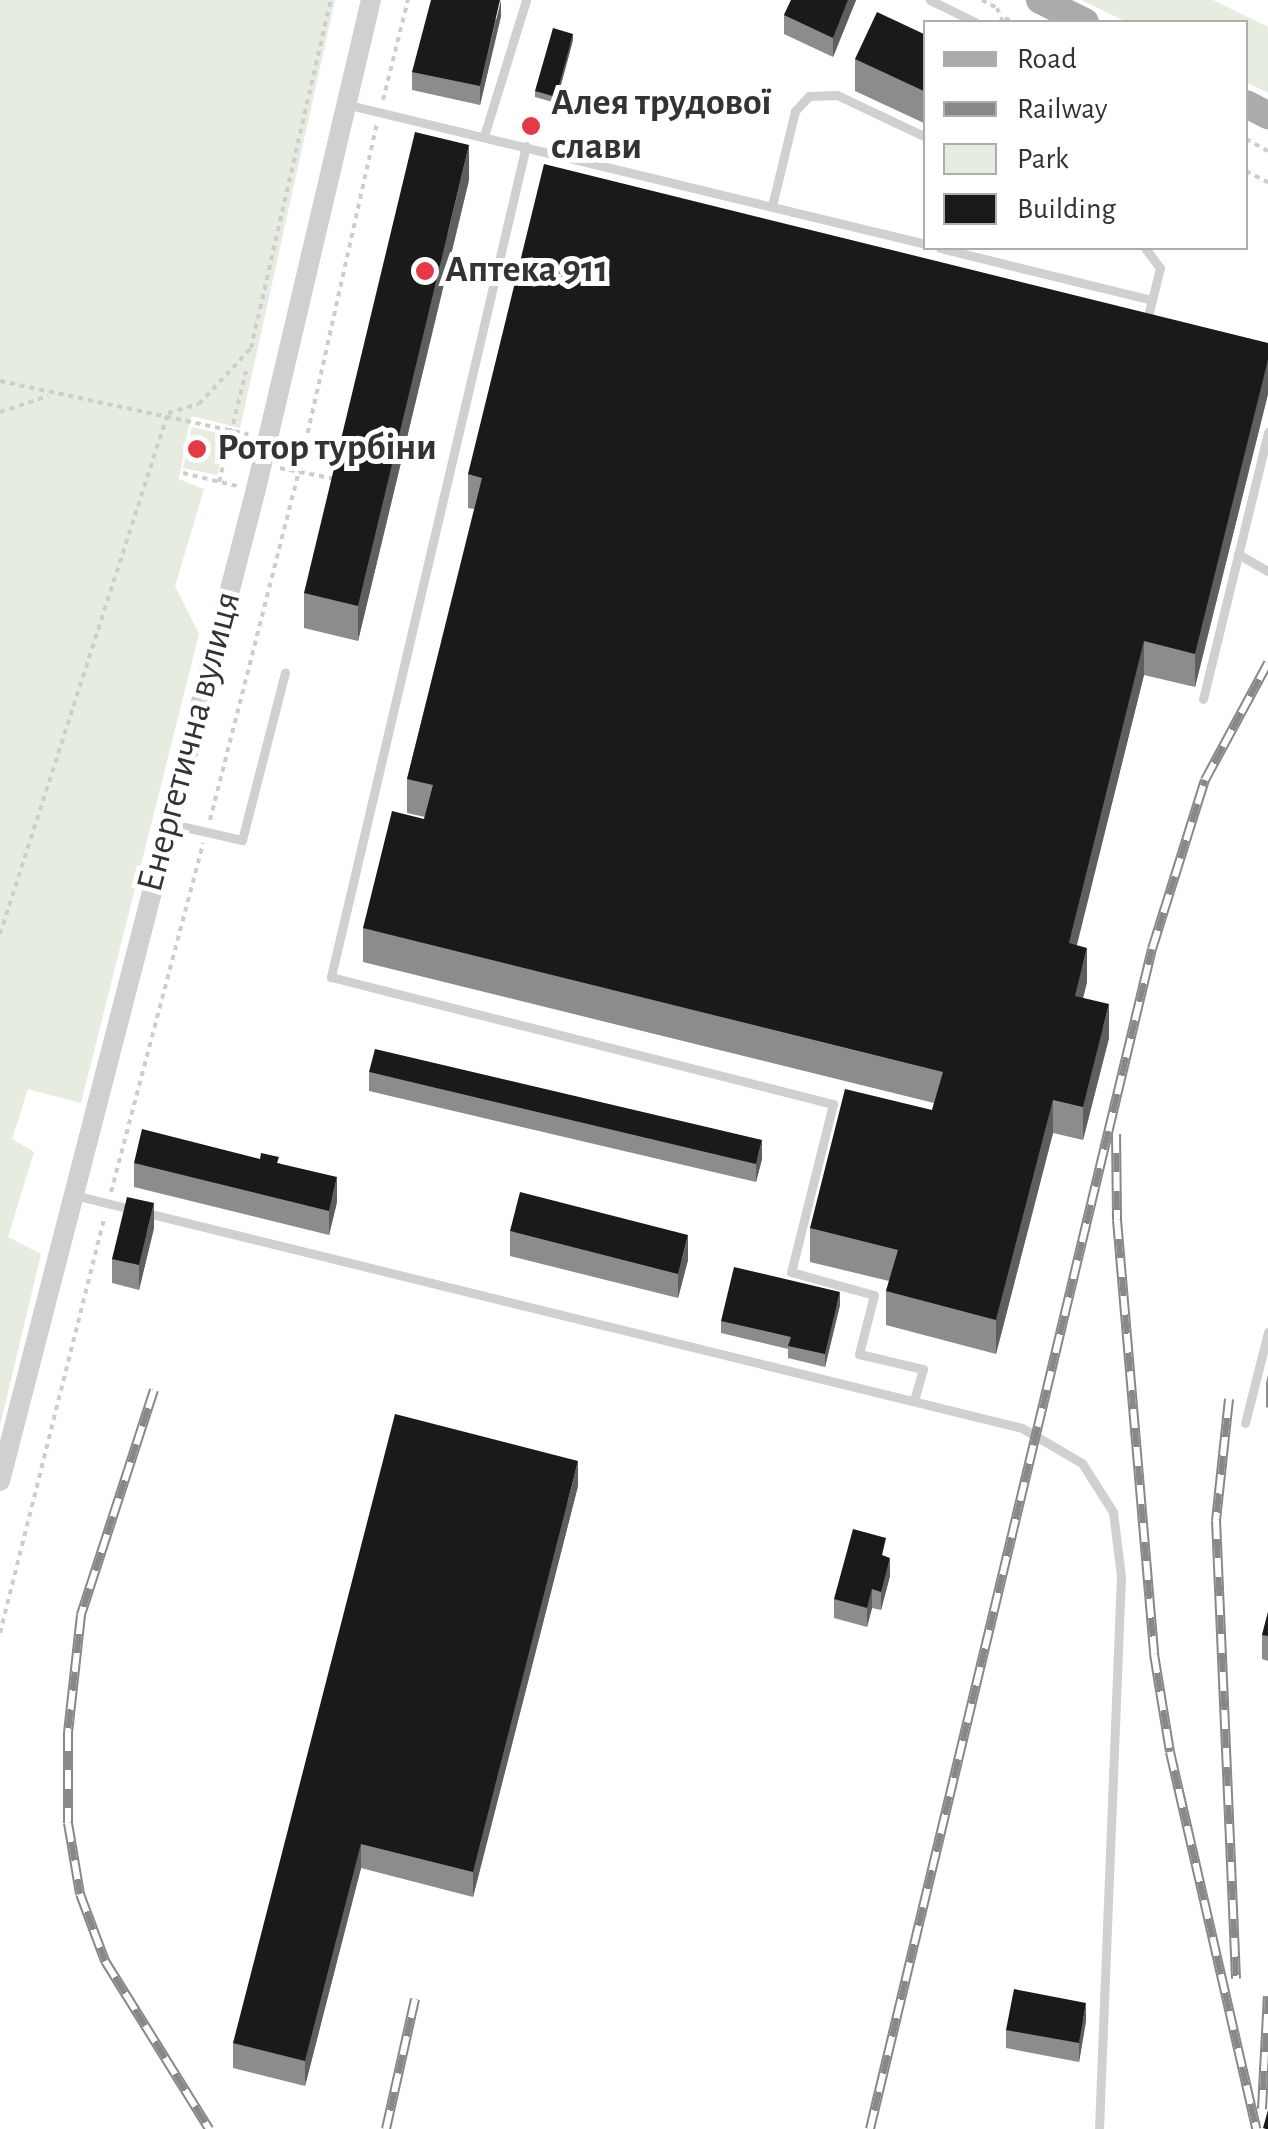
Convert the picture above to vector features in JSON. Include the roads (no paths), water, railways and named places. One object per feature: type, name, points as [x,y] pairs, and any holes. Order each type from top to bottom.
[{"type":"main road","points":[[1040,0],[1081,20]]},
{"type":"street","name":"Енергетична вулиця","points":[[0,1481],[262,465],[371,0]]},
{"type":"lane","points":[[484,136],[526,0]]},
{"type":"lane","points":[[930,0],[971,20]]},
{"type":"lane","points":[[772,206],[795,111],[809,96],[837,95],[923,136]]},
{"type":"lane","points":[[344,104],[923,243]]},
{"type":"lane","points":[[526,146],[331,976],[833,1104],[791,1272],[874,1295],[859,1354],[923,1369],[914,1401]]},
{"type":"lane","points":[[962,250],[1152,300]]},
{"type":"lane","points":[[1146,250],[1160,268],[1144,329],[1162,334]]},
{"type":"lane","points":[[1203,699],[1268,432]]},
{"type":"lane","points":[[1238,554],[1268,571]]},
{"type":"lane","points":[[169,824],[242,840],[285,672]]},
{"type":"lane","points":[[74,1195],[914,1401],[1056,1443],[1091,1475],[1112,1512],[1122,1576],[1099,2129]]},
{"type":"lane","points":[[1245,1424],[1268,1332]]},
{"type":"railway","points":[[870,2129],[1152,949],[1205,780],[1268,663]]},
{"type":"railway","points":[[1116,1134],[1117,1220],[1154,1654],[1170,1752],[1256,2129]]},
{"type":"railway","points":[[154,1390],[81,1615],[68,1732],[68,1823],[80,1894],[105,1961],[209,2129]]},
{"type":"railway","points":[[1229,1399],[1216,1520],[1236,1979]]},
{"type":"railway","points":[[1262,2109],[1268,1996]]},
{"type":"railway","points":[[386,2129],[415,1999]]},
{"type":"place","name":"Алея трудової слави","points":[[531,126]]},
{"type":"place","name":"Аптека 911","points":[[425,271]]},
{"type":"place","name":"Ротор турбіни","points":[[197,449]]}]
